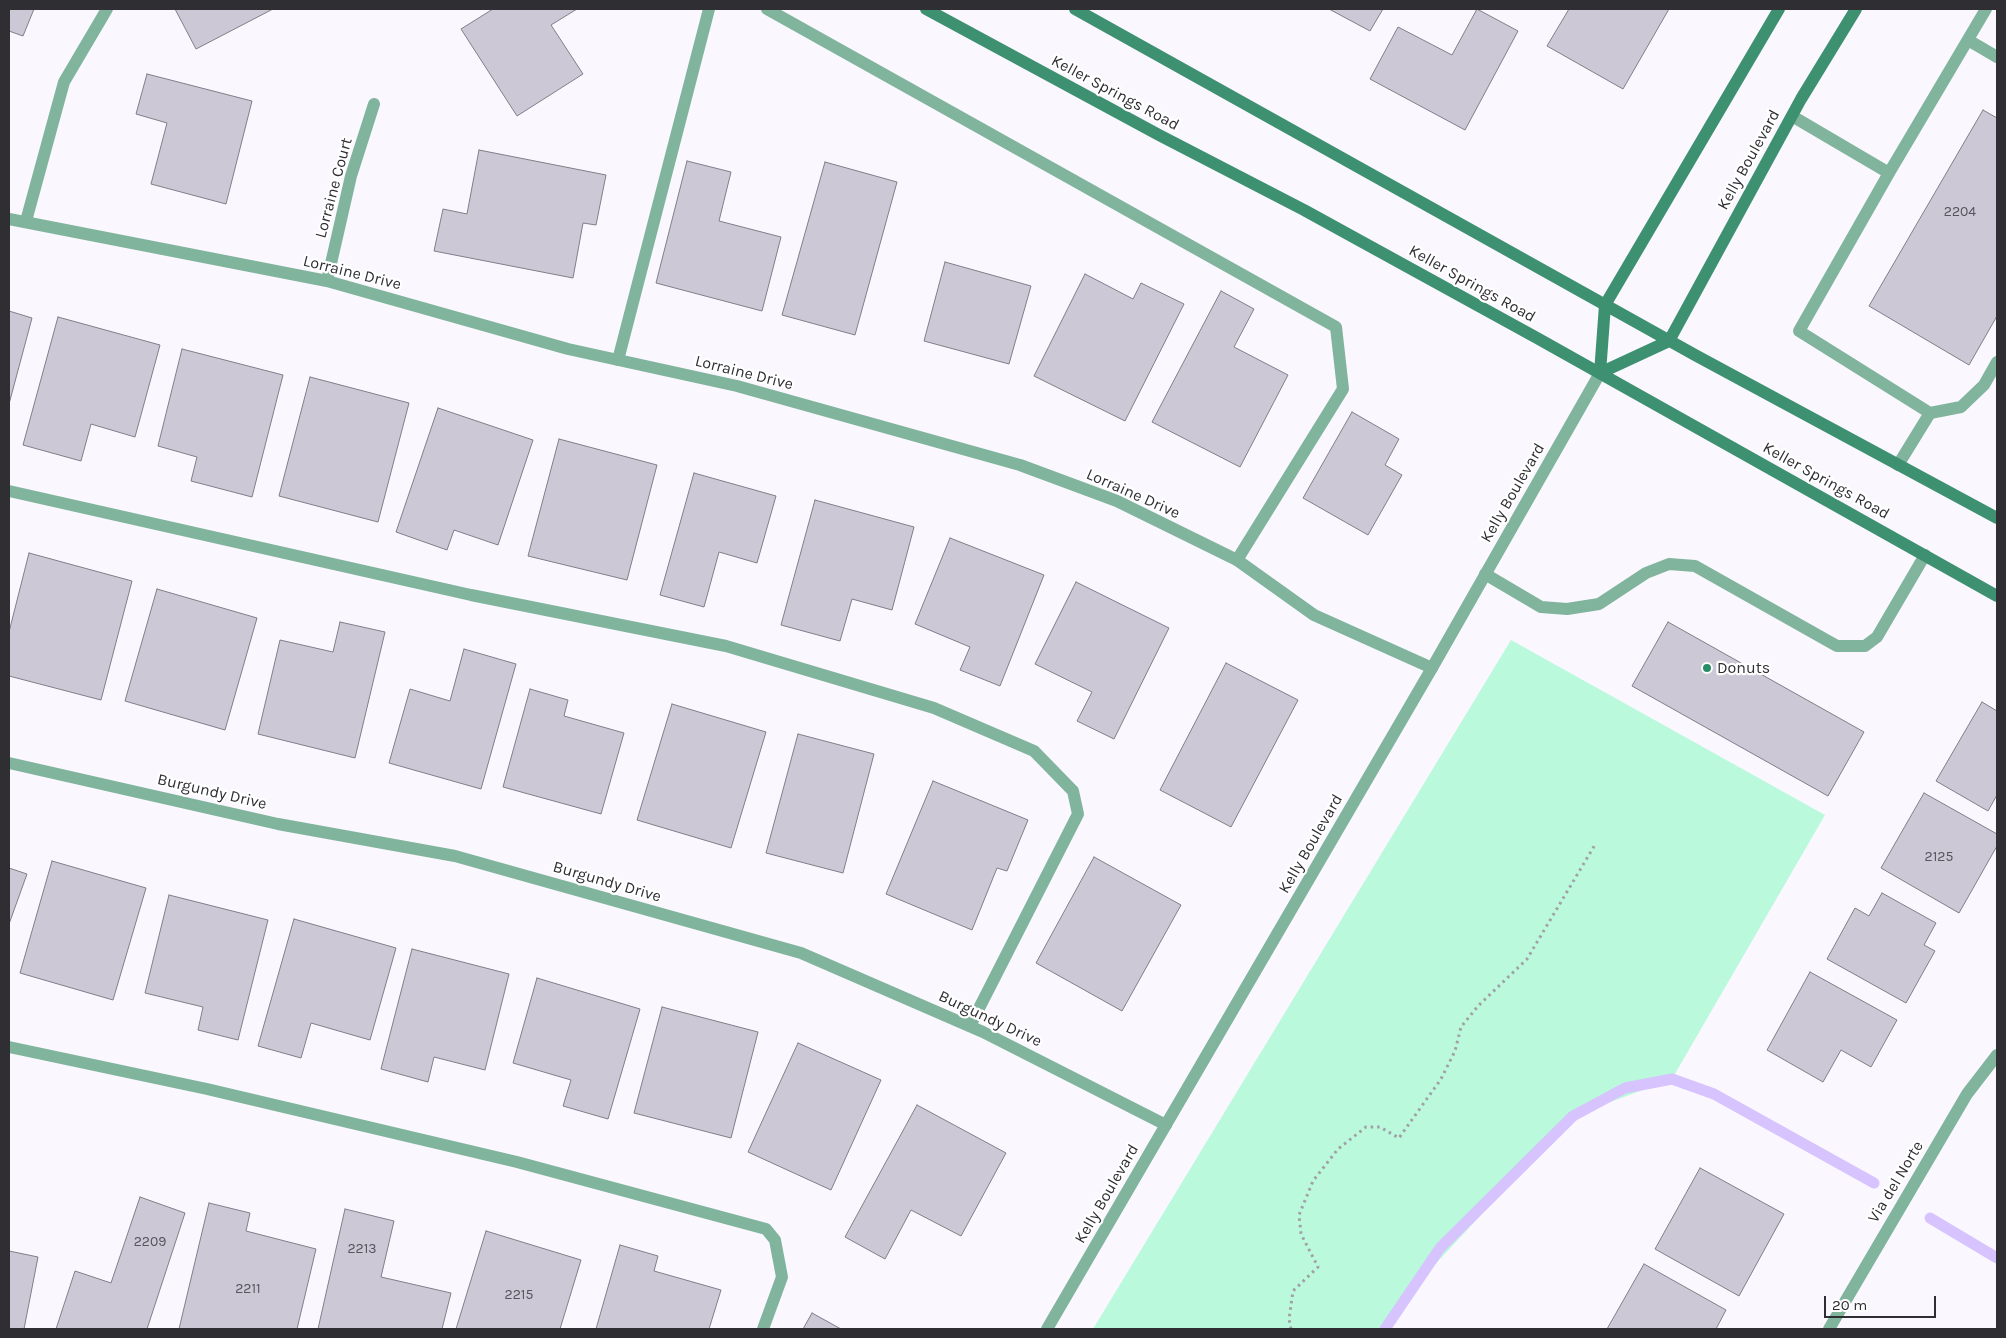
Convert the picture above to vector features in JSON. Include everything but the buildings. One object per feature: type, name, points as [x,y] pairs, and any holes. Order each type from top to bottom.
[{"type":"main road","name":"Keller Springs Road","points":[[926,9],[1159,135],[1304,210],[1600,373],[1997,596]]},
{"type":"main road","points":[[1075,9],[1669,341],[1997,518]]},
{"type":"main road","name":"Kelly Boulevard","points":[[1600,373],[1605,305],[1780,9]]},
{"type":"main road","name":"Kelly Boulevard","points":[[1669,341],[1792,116],[1856,9]]},
{"type":"main road","points":[[1600,373],[1669,341]]},
{"type":"street","points":[[26,221],[64,82],[107,9]]},
{"type":"street","points":[[618,360],[709,9]]},
{"type":"street","points":[[767,9],[1336,327],[1343,389],[1237,560]]},
{"type":"street","points":[[1986,9],[1889,173],[1799,331],[1930,413],[1961,407],[1984,385],[1997,362]]},
{"type":"street","points":[[1968,40],[1997,57]]},
{"type":"street","name":"Lorraine Court","points":[[328,281],[351,176],[374,104]]},
{"type":"street","points":[[1792,116],[1889,173]]},
{"type":"street","name":"Lorraine Drive","points":[[9,218],[328,281],[568,349],[738,386],[1020,465],[1116,501],[1237,560],[1314,616],[1432,668]]},
{"type":"street","name":"Kelly Boulevard","points":[[1047,1329],[1432,668],[1600,373]]},
{"type":"street","points":[[1898,465],[1930,413]]},
{"type":"street","points":[[9,491],[470,595],[726,646],[934,708],[1034,751],[1073,791],[1078,814],[970,1026]]},
{"type":"street","points":[[1485,574],[1541,607],[1566,609],[1599,604],[1646,573],[1669,564],[1695,566],[1837,646],[1865,646],[1877,638],[1925,555]]},
{"type":"street","name":"Burgundy Drive","points":[[9,763],[278,824],[455,856],[801,953],[970,1026],[1166,1125]]},
{"type":"street","points":[[9,1047],[207,1090],[517,1162],[766,1229],[775,1240],[782,1277],[763,1329]]},
{"type":"street","name":"Via del Norte","points":[[1828,1329],[1967,1094],[1997,1055]]},
{"type":"path","points":[[1291,1329],[1289,1319],[1293,1291],[1318,1267],[1301,1234],[1298,1216],[1313,1181],[1338,1149],[1366,1127],[1380,1127],[1400,1138],[1441,1080],[1455,1051],[1461,1027],[1478,1006],[1527,959],[1596,843]]},
{"type":"green space","points":[[1511,640],[1825,815],[1672,1079],[1573,1116],[1414,1287],[1380,1329],[1093,1329]]},
{"type":"waterway","points":[[1385,1329],[1440,1248],[1573,1116],[1625,1088],[1672,1079],[1714,1094],[1874,1183]]},
{"type":"waterway","points":[[1930,1218],[1997,1258]]},
{"type":"place","name":"Donuts","points":[[1707,668]]}]
